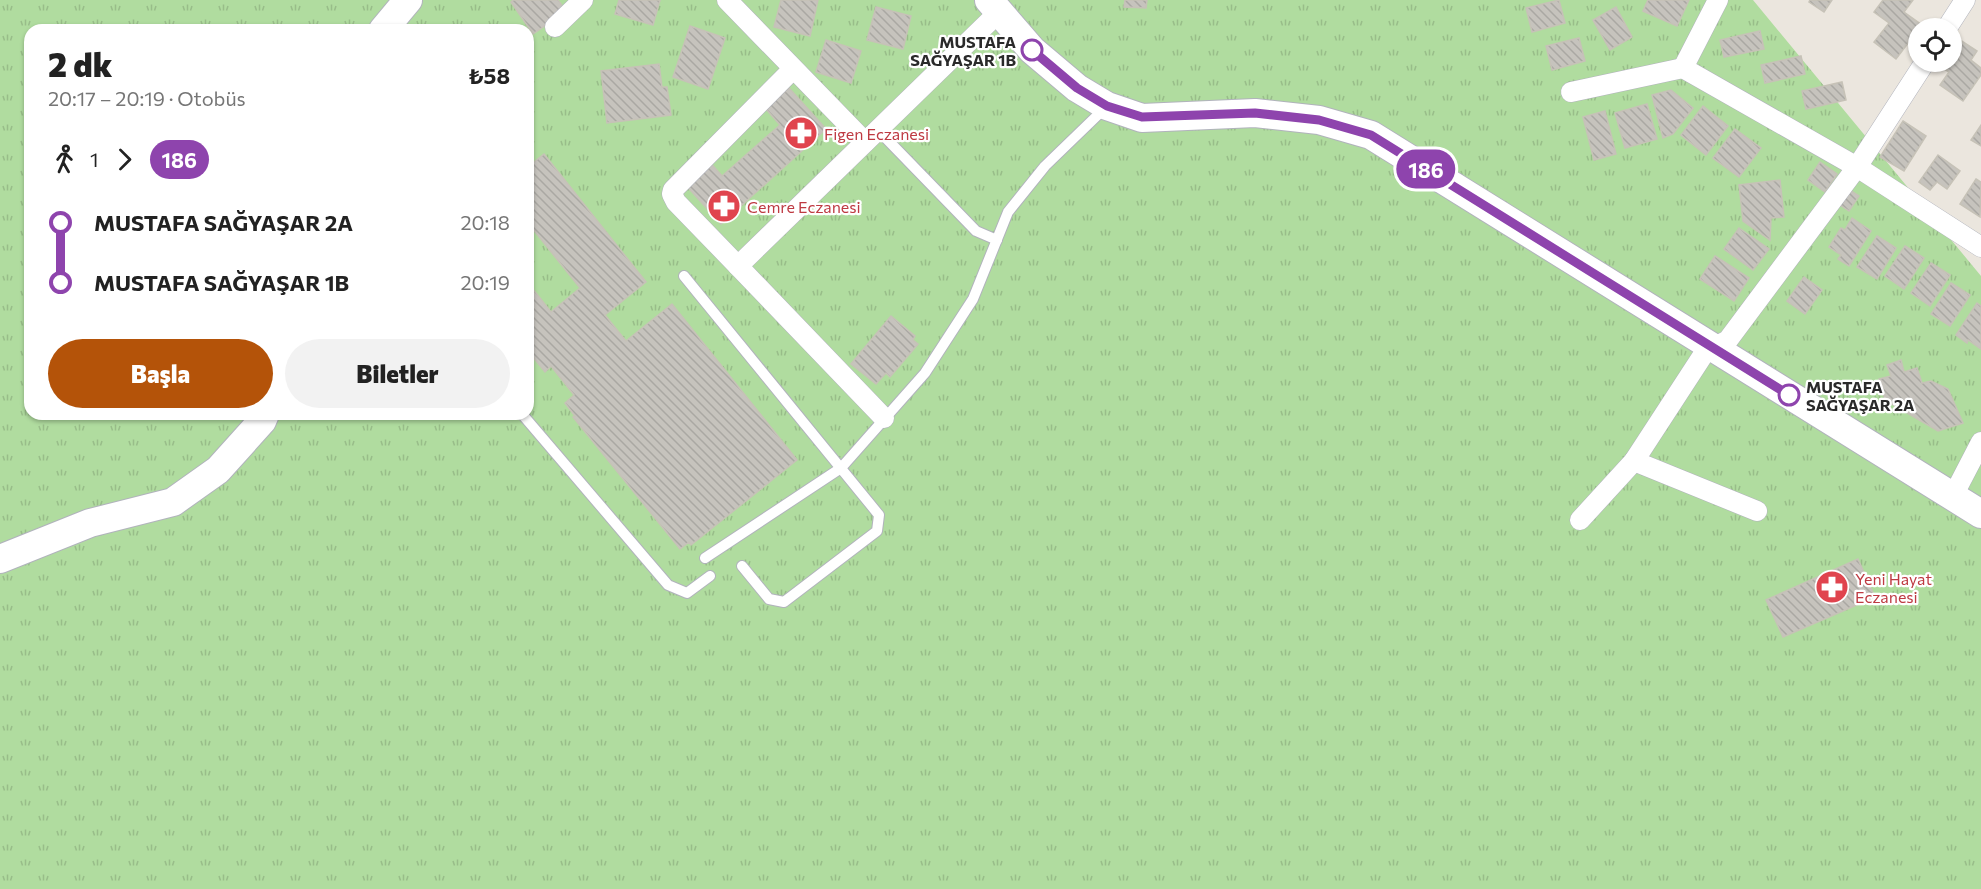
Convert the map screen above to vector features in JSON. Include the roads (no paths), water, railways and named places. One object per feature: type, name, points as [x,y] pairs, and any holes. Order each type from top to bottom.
[{"type":"street","points":[[387,24],[408,0]]},
{"type":"street","points":[[555,27],[583,0]]},
{"type":"street","points":[[727,0],[793,69],[871,136]]},
{"type":"street","points":[[1683,68],[1718,0]]},
{"type":"street","points":[[1953,18],[1965,0]]},
{"type":"street","points":[[738,266],[871,136],[994,6],[1041,57],[1077,88],[1107,106],[1142,117],[1243,113],[1276,115],[1319,120],[1371,135],[1981,514]]},
{"type":"street","points":[[1571,92],[1683,68],[1857,167],[1981,248]]},
{"type":"street","points":[[793,69],[673,190],[673,198],[884,418]]},
{"type":"street","points":[[1580,519],[1634,462],[1705,352],[1728,340],[1857,167],[1919,72]]},
{"type":"street","points":[[0,559],[90,523],[173,502],[218,470],[262,420]]},
{"type":"street","points":[[1953,496],[1981,442]]},
{"type":"street","points":[[1634,462],[1757,511]]},
{"type":"lane","points":[[705,558],[842,468],[925,373],[973,299],[1008,212],[1045,166],[1107,106]]},
{"type":"lane","points":[[871,136],[976,231],[997,240]]},
{"type":"lane","points":[[684,276],[879,514],[877,531],[784,602],[769,599],[742,566]]},
{"type":"lane","points":[[527,420],[668,585],[687,593],[710,576]]},
{"type":"place","name":"MUSTAFA SAĞYAŞAR 1B","points":[[1032,50]]},
{"type":"place","name":"Figen Eczanesi","points":[[801,133]]},
{"type":"place","name":"Cemre Eczanesi","points":[[724,206]]},
{"type":"place","name":"MUSTAFA SAĞYAŞAR 2A","points":[[1789,395]]},
{"type":"place","name":"Yeni Hayat Eczanesi","points":[[1832,587]]}]
